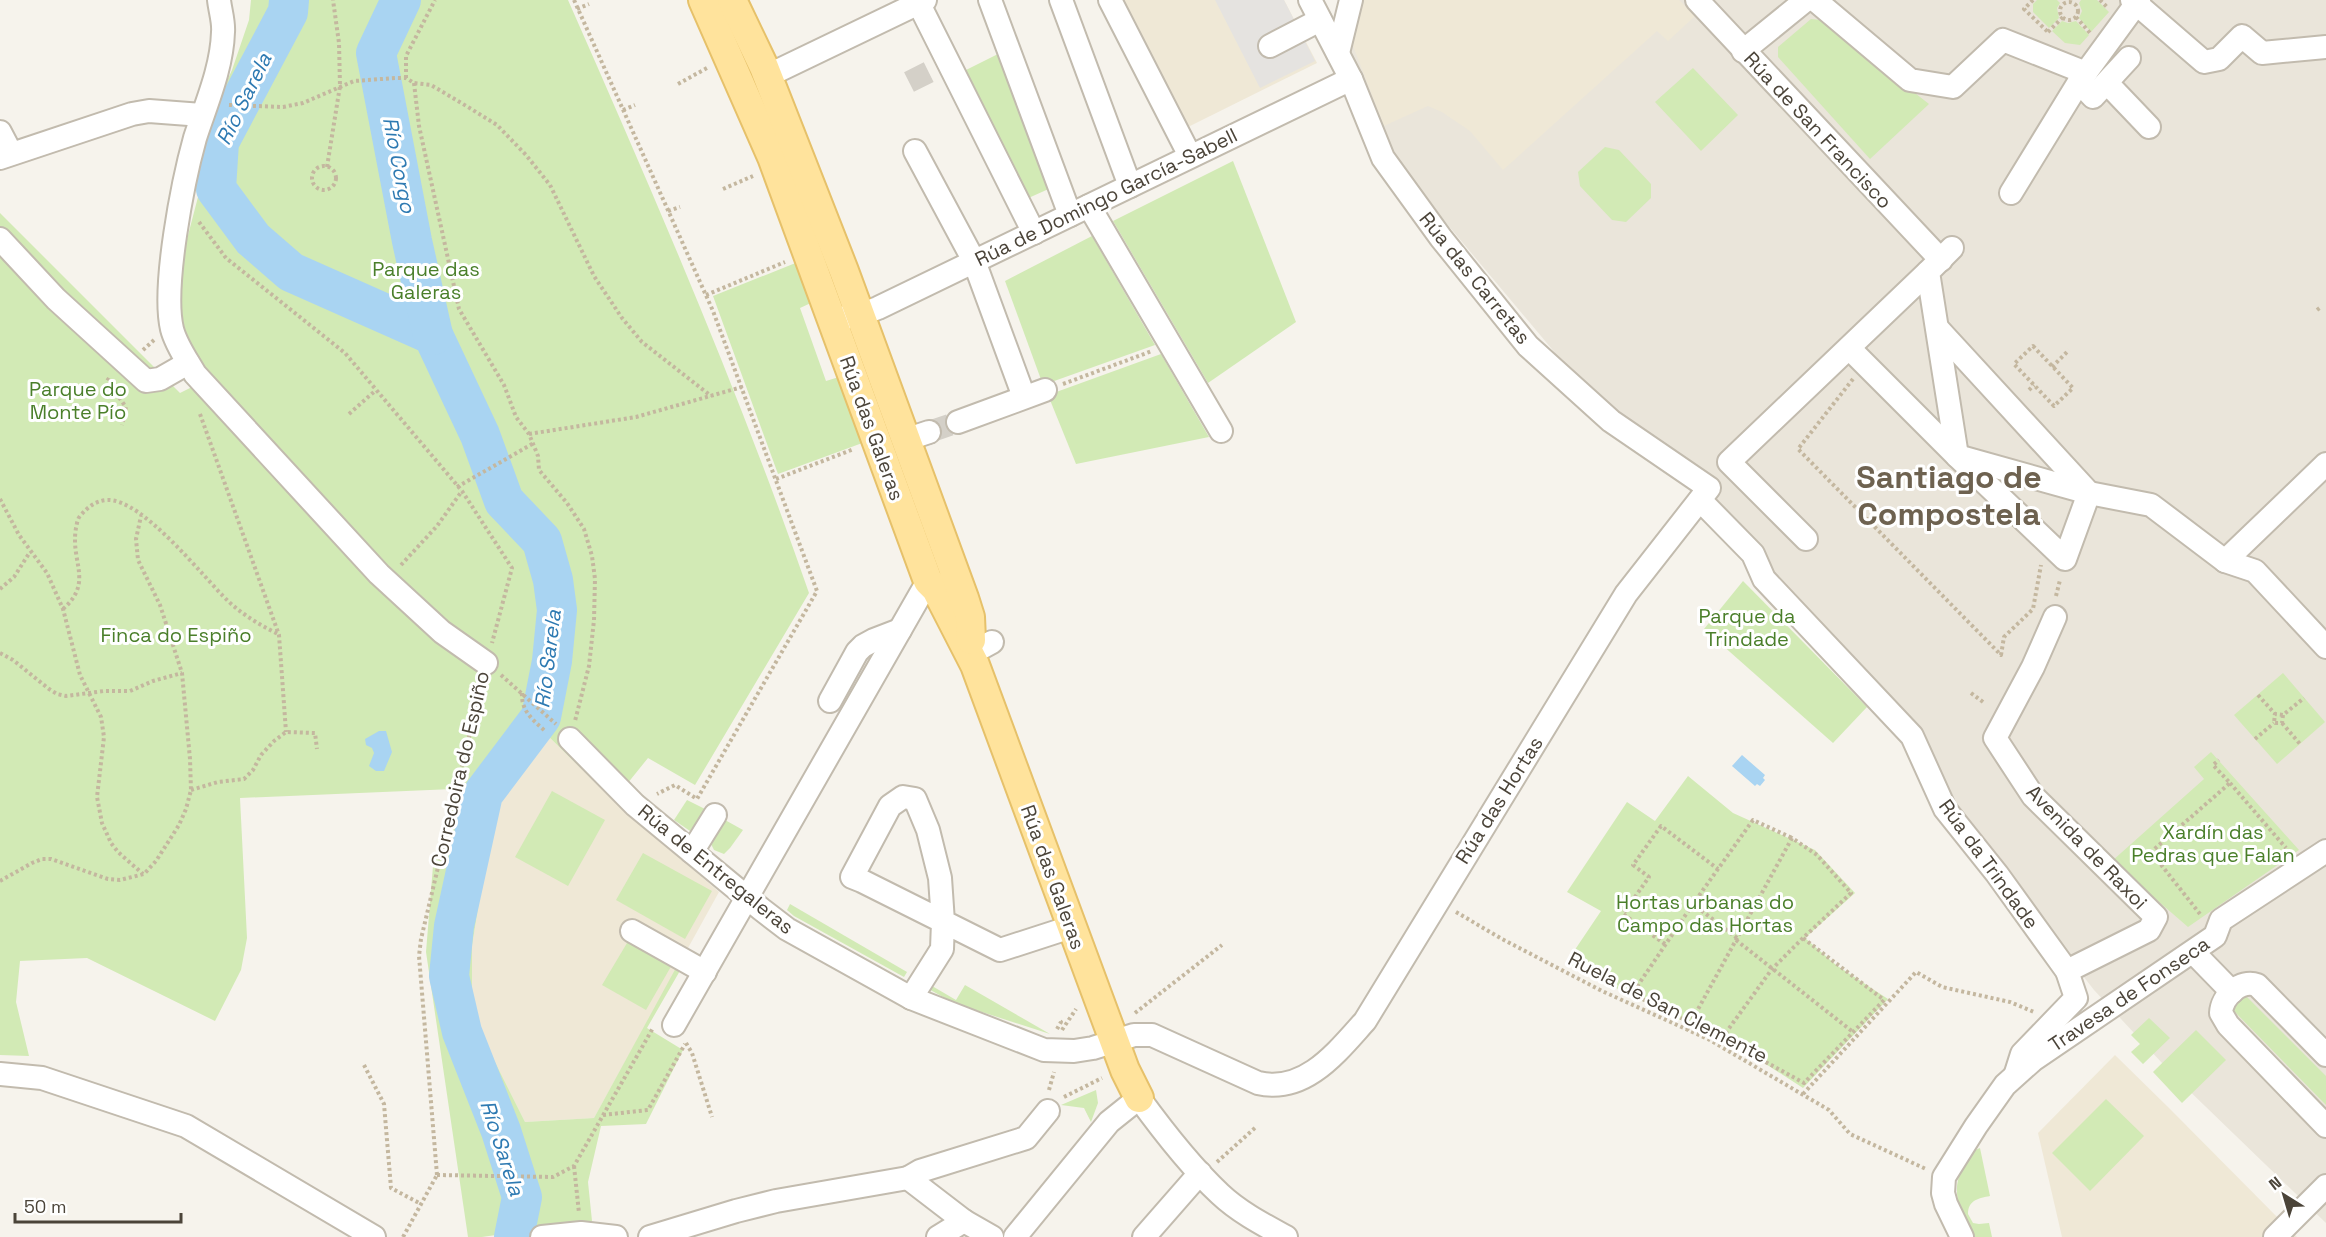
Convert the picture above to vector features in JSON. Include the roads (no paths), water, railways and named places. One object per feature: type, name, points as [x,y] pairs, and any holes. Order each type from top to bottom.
[{"type":"main road","name":"Rúa das Galeras","points":[[703,0],[772,157],[825,298],[928,589],[978,643]]},
{"type":"main road","name":"Rúa das Galeras","points":[[730,0],[751,38],[767,76],[860,315],[917,436],[978,643],[1071,927],[1126,1031],[1129,1079],[1139,1098]]},
{"type":"street","name":"Corredoira do Espiño","points":[[219,0],[224,31],[213,84],[191,152],[174,248],[170,316],[177,342],[192,368],[387,581],[442,632],[486,663]]},
{"type":"street","points":[[990,0],[1079,210],[1169,345],[1221,431]]},
{"type":"street","points":[[1061,0],[1130,186]]},
{"type":"street","points":[[1110,0],[1190,156]]},
{"type":"street","points":[[1270,46],[1339,0]]},
{"type":"street","points":[[1338,53],[1351,0]]},
{"type":"street","name":"Rúa de San Francisco","points":[[1697,0],[1940,260]]},
{"type":"street","points":[[1743,51],[1806,0]]},
{"type":"street","points":[[1815,0],[1910,80],[1953,87],[2003,40],[2098,60],[2149,127]]},
{"type":"street","points":[[767,76],[920,1],[947,64],[1034,232]]},
{"type":"street","points":[[2011,193],[2136,1],[2204,62],[2219,59],[2242,36],[2262,53],[2326,47]]},
{"type":"street","name":"Rúa das Carretas","points":[[1318,15],[1351,79],[1383,158],[1441,238],[1528,346],[1611,421],[1705,494]]},
{"type":"street","name":"Rúa de Domingo García-Sabell","points":[[860,315],[1351,79]]},
{"type":"street","points":[[0,132],[5,156],[132,114],[149,111],[202,115]]},
{"type":"street","points":[[915,151],[974,261],[1035,394],[958,422]]},
{"type":"street","points":[[0,239],[56,298],[146,381],[160,379],[192,368]]},
{"type":"street","points":[[1940,260],[1939,330],[1957,456]]},
{"type":"street","points":[[1806,539],[1729,462],[1940,260]]},
{"type":"street","name":"Rúa das Galeras","points":[[825,298],[840,315],[850,318],[860,315]]},
{"type":"street","points":[[1939,330],[2089,493]]},
{"type":"street","points":[[1849,348],[2065,559],[2089,493]]},
{"type":"street","points":[[1957,456],[2089,493],[2151,505],[2225,561],[2255,571],[2326,647]]},
{"type":"street","points":[[2225,561],[2326,464]]},
{"type":"street","name":"Rúa das Hortas","points":[[1126,1031],[1152,1035],[1258,1083],[1271,1086],[1296,1082],[1310,1075],[1345,1043],[1365,1021],[1626,594],[1705,494]]},
{"type":"street","name":"Rúa da Trindade","points":[[1705,494],[1753,554],[1764,579],[1912,736],[1945,809],[1997,874],[2067,970]]},
{"type":"street","points":[[673,1032],[900,630],[928,589]]},
{"type":"street","name":"Avenida de Raxoi","points":[[2055,616],[2033,667],[1995,738],[2033,796],[2156,917],[2149,930],[2067,970]]},
{"type":"street","points":[[830,701],[863,646],[900,630]]},
{"type":"street","name":"Rúa de Entregaleras","points":[[566,734],[635,805],[787,929],[911,998],[1044,1050],[1074,1051],[1093,1048],[1126,1031]]},
{"type":"street","points":[[911,998],[942,949],[943,922],[940,878],[928,830],[915,799],[903,797],[890,806],[852,877],[943,922],[1000,950],[1071,927]]},
{"type":"street","points":[[692,852],[716,815]]},
{"type":"street","name":"Travesa de Fonseca","points":[[2016,1073],[2215,936],[2221,920],[2326,851]]},
{"type":"street","points":[[632,931],[705,972]]},
{"type":"street","points":[[2193,951],[2232,992]]},
{"type":"street","points":[[1962,1237],[1946,1204],[1943,1193],[1944,1177],[1986,1111],[2016,1073],[2022,1054],[2076,998],[2067,970]]},
{"type":"street","points":[[2326,1055],[2257,985],[2246,983],[2232,992],[2222,1007],[2221,1013],[2228,1025],[2326,1126]]},
{"type":"street","points":[[0,1074],[42,1078],[186,1126],[375,1237]]},
{"type":"street","points":[[1015,1237],[1109,1122],[1139,1098],[1206,1170],[1221,1196],[1286,1237]]},
{"type":"street","points":[[650,1237],[696,1230],[776,1201],[908,1178],[920,1171],[1026,1138],[1051,1101]]},
{"type":"street","points":[[1144,1237],[1206,1170]]},
{"type":"street","points":[[908,1178],[964,1221],[992,1237]]},
{"type":"street","points":[[2275,1237],[2326,1186]]},
{"type":"street","points":[[938,1237],[964,1221]]},
{"type":"street","points":[[542,1237],[580,1225],[615,1237]]},
{"type":"water","points":[[379,731],[386,731],[392,752],[384,771],[376,771],[369,766],[374,753],[372,748],[366,745],[365,739]]},
{"type":"water","points":[[1742,755],[1765,775],[1763,778],[1765,780],[1760,786],[1757,784],[1755,786],[1732,766]]},
{"type":"waterway","name":"Río Sarela","points":[[289,0],[288,12],[219,142],[216,189],[253,239],[291,272],[433,335],[480,435],[504,501],[542,541],[553,580],[557,610],[552,661],[541,717],[483,794],[454,926],[449,976],[462,1032],[501,1131],[522,1197],[514,1237]]},
{"type":"waterway","name":"Río Corgo","points":[[401,0],[376,53],[412,241],[433,335]]},
{"type":"tunnel","points":[[909,82],[945,64]]},
{"type":"tunnel","points":[[929,432],[958,422]]},
{"type":"district","name":"Santiago de Compostela","points":[[1949,496]]},
{"type":"park label","name":"Parque das Galeras","points":[[426,280]]},
{"type":"park label","name":"Parque do Monte Pío","points":[[78,400]]},
{"type":"park label","name":"Parque da Trindade","points":[[1747,628]]},
{"type":"park label","name":"Finca do Espiño","points":[[176,635]]},
{"type":"park label","name":"Xardín das Pedras que Falan","points":[[2213,844]]},
{"type":"park label","name":"Hortas urbanas do Campo das Hortas","points":[[1705,914]]}]
